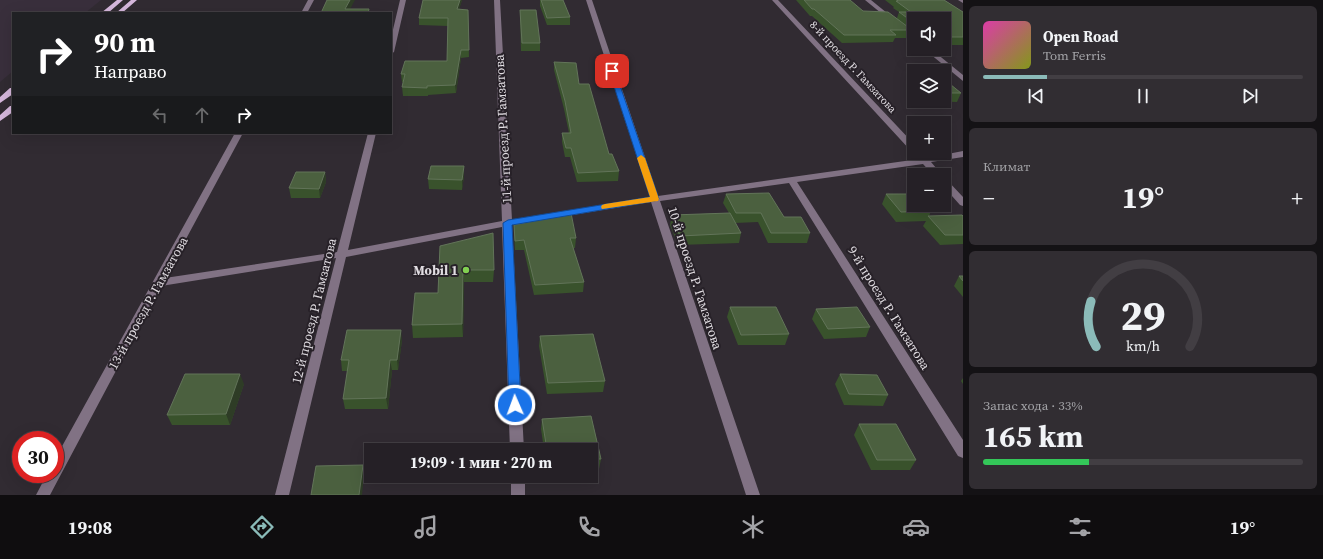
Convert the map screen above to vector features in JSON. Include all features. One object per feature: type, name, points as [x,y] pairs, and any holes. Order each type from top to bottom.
[{"type":"main road","points":[[105,12],[120,0]]},
{"type":"main road","points":[[120,12],[134,0]]},
{"type":"main road","points":[[0,101],[12,91]]},
{"type":"main road","points":[[0,119],[12,109]]},
{"type":"street","points":[[305,12],[311,0]]},
{"type":"street","points":[[392,48],[403,0]]},
{"type":"street","name":"11-й проезд Р. Гамзатова","points":[[497,0],[517,443]]},
{"type":"street","name":"10-й проезд Р. Гамзатова","points":[[589,0],[753,495]]},
{"type":"street","name":"8-й проезд Р. Гамзатова","points":[[775,0],[907,141]]},
{"type":"street","points":[[868,0],[907,32]]},
{"type":"street","points":[[935,56],[963,79]]},
{"type":"street","name":"13-й проезд Р. Гамзатова","points":[[64,455],[238,134]]},
{"type":"street","name":"12-й проезд Р. Гамзатова","points":[[282,495],[372,134]]},
{"type":"street","points":[[158,283],[342,254],[508,223],[655,199],[728,190],[791,179],[925,161],[963,154]]},
{"type":"street","points":[[925,161],[932,168]]},
{"type":"street","name":"9-й проезд Р. Гамзатова","points":[[791,179],[963,452]]},
{"type":"street","points":[[951,190],[963,203]]},
{"type":"street","name":"13-й проезд Р. Гамзатова","points":[[43,495],[49,483]]},
{"type":"street","points":[[518,483],[518,495]]},
{"type":"shaded area","points":[[0,0],[101,0],[86,12],[12,12],[12,72],[0,82]]},
{"type":"building","points":[[327,0],[350,0],[345,9],[369,9],[368,12],[321,12]]},
{"type":"building","points":[[423,0],[460,0],[457,9],[468,10],[469,50],[461,50],[455,85],[427,86],[427,88],[402,87],[405,74],[401,74],[405,61],[447,61],[448,18],[419,18]]},
{"type":"building","points":[[541,0],[563,0],[570,17],[547,18]]},
{"type":"building","points":[[804,0],[850,0],[863,11],[888,12],[907,26],[907,30],[890,30],[896,35],[844,35],[814,9],[812,9]]},
{"type":"building","points":[[897,0],[944,0],[963,12],[963,37],[951,37],[951,12],[911,12],[896,1],[898,1]]},
{"type":"building","points":[[520,10],[536,10],[540,43],[522,43]]},
{"type":"building","points":[[899,12],[907,12],[907,18]]},
{"type":"building","points":[[554,62],[576,63],[579,84],[589,84],[609,154],[612,154],[619,171],[578,173],[571,148],[566,148],[562,133],[571,133],[565,101]]},
{"type":"building","points":[[951,85],[961,93],[951,93]]},
{"type":"building","points":[[431,166],[464,166],[462,180],[428,179]]},
{"type":"building","points":[[296,172],[325,172],[319,189],[289,188]]},
{"type":"building","points":[[769,193],[784,217],[801,217],[810,233],[771,233],[761,213],[736,213],[726,194]]},
{"type":"building","points":[[886,194],[907,194],[907,212],[901,212]]},
{"type":"building","points":[[571,213],[576,238],[570,238],[584,282],[535,285],[524,240],[515,241],[514,225]]},
{"type":"building","points":[[730,213],[741,233],[680,236],[672,215]]},
{"type":"building","points":[[962,215],[963,235],[945,235],[928,216]]},
{"type":"building","points":[[493,233],[494,270],[463,270],[462,324],[412,325],[415,293],[438,293],[440,246]]},
{"type":"building","points":[[730,307],[776,307],[789,334],[741,335]]},
{"type":"building","points":[[857,307],[870,327],[828,329],[816,309]]},
{"type":"building","points":[[347,330],[401,330],[397,360],[390,360],[386,398],[343,399],[349,360],[341,360]]},
{"type":"building","points":[[593,334],[605,381],[548,383],[540,336]]},
{"type":"building","points":[[185,374],[240,374],[226,414],[167,415]]},
{"type":"building","points":[[840,374],[877,375],[888,395],[849,394]]},
{"type":"building","points":[[591,416],[597,443],[546,443],[542,419]]},
{"type":"building","points":[[859,424],[896,424],[916,460],[877,460]]},
{"type":"building","points":[[598,446],[601,459],[598,459]]},
{"type":"building","points":[[363,465],[359,495],[311,495],[316,466]]},
{"type":"slow traffic","points":[[605,207],[655,199],[641,158]]},
{"type":"place","name":"Mobil 1","points":[[466,270]]},
{"type":"route","points":[[515,405],[508,223],[655,199],[612,71]]}]
